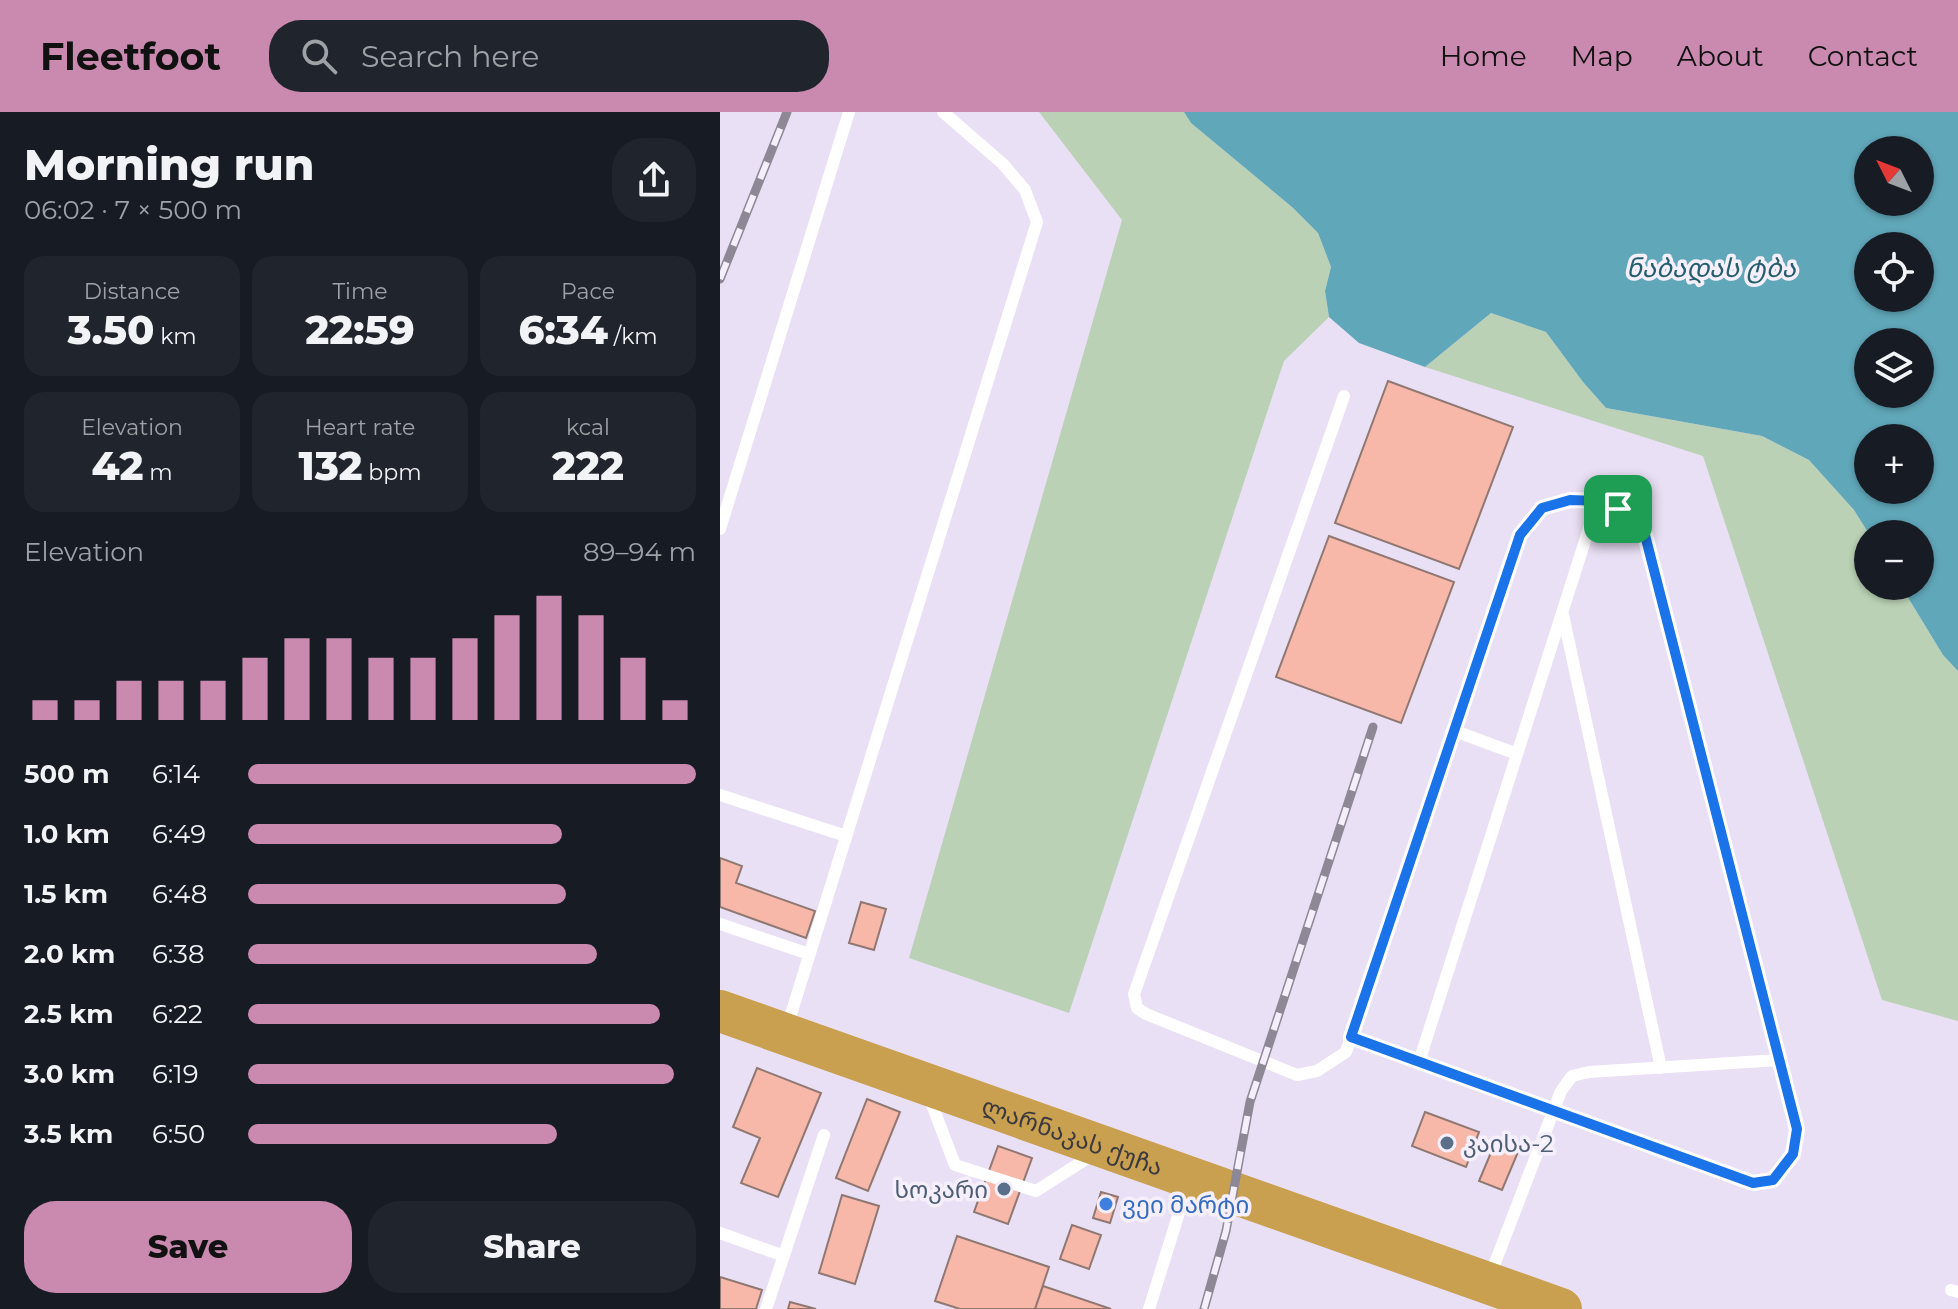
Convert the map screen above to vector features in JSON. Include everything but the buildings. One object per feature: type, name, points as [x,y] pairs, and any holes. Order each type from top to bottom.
[{"type":"highway","name":"ლარნაკას ქუჩა","points":[[720,1011],[1561,1309]]},
{"type":"lane","points":[[720,529],[849,112]]},
{"type":"lane","points":[[785,1034],[1037,222],[1025,190],[1003,164],[943,112]]},
{"type":"lane","points":[[1344,396],[1134,994],[1137,1008],[1297,1075],[1317,1071],[1346,1052],[1351,1037],[1455,731],[1520,535],[1542,508],[1570,500],[1598,500],[1618,509],[1645,535],[1797,1129],[1793,1154],[1773,1180],[1753,1183],[1351,1037]]},
{"type":"lane","points":[[1419,1062],[1598,500]]},
{"type":"lane","points":[[1562,612],[1661,1068]]},
{"type":"lane","points":[[1455,731],[1517,754]]},
{"type":"lane","points":[[720,795],[846,836]]},
{"type":"lane","points":[[720,924],[809,954]]},
{"type":"lane","points":[[1487,1283],[1552,1112],[1572,1076],[1589,1072],[1779,1060]]},
{"type":"lane","points":[[924,1083],[955,1165],[1036,1191],[1105,1147]]},
{"type":"lane","points":[[766,1309],[824,1135]]},
{"type":"lane","points":[[1149,1309],[1190,1177]]},
{"type":"lane","points":[[720,1233],[784,1256]]},
{"type":"green space","points":[[1039,112],[1184,112],[1191,123],[1292,207],[1318,233],[1331,267],[1325,291],[1329,317],[1284,361],[1069,1013],[909,958],[1122,220]]},
{"type":"green space","points":[[1491,313],[1546,332],[1606,408],[1762,436],[1809,460],[1854,510],[1860,520],[1854,520],[1854,600],[1910,600],[1943,655],[1958,671],[1958,1021],[1882,1000],[1703,456],[1425,367]]},
{"type":"water","name":"ნაბადას ტბა","points":[[1184,112],[1958,112],[1958,671],[1943,655],[1910,600],[1934,600],[1934,520],[1860,520],[1809,460],[1762,436],[1606,408],[1546,332],[1491,313],[1425,367],[1359,343],[1329,317],[1325,291],[1331,267],[1318,233],[1292,207],[1191,123]]},
{"type":"railway","points":[[720,279],[787,112]]},
{"type":"railway","points":[[1204,1309],[1226,1231],[1250,1102],[1373,727]]},
{"type":"place","name":"კაისა-2","points":[[1447,1143]]},
{"type":"place","name":"სოკარი","points":[[1004,1189]]},
{"type":"place","name":"ვეი მარტი","points":[[1106,1204]]},
{"type":"route","points":[[1570,500],[1598,500],[1618,509],[1645,535],[1797,1129],[1793,1154],[1773,1180],[1753,1183],[1351,1037],[1520,535],[1542,508],[1570,500]]}]
